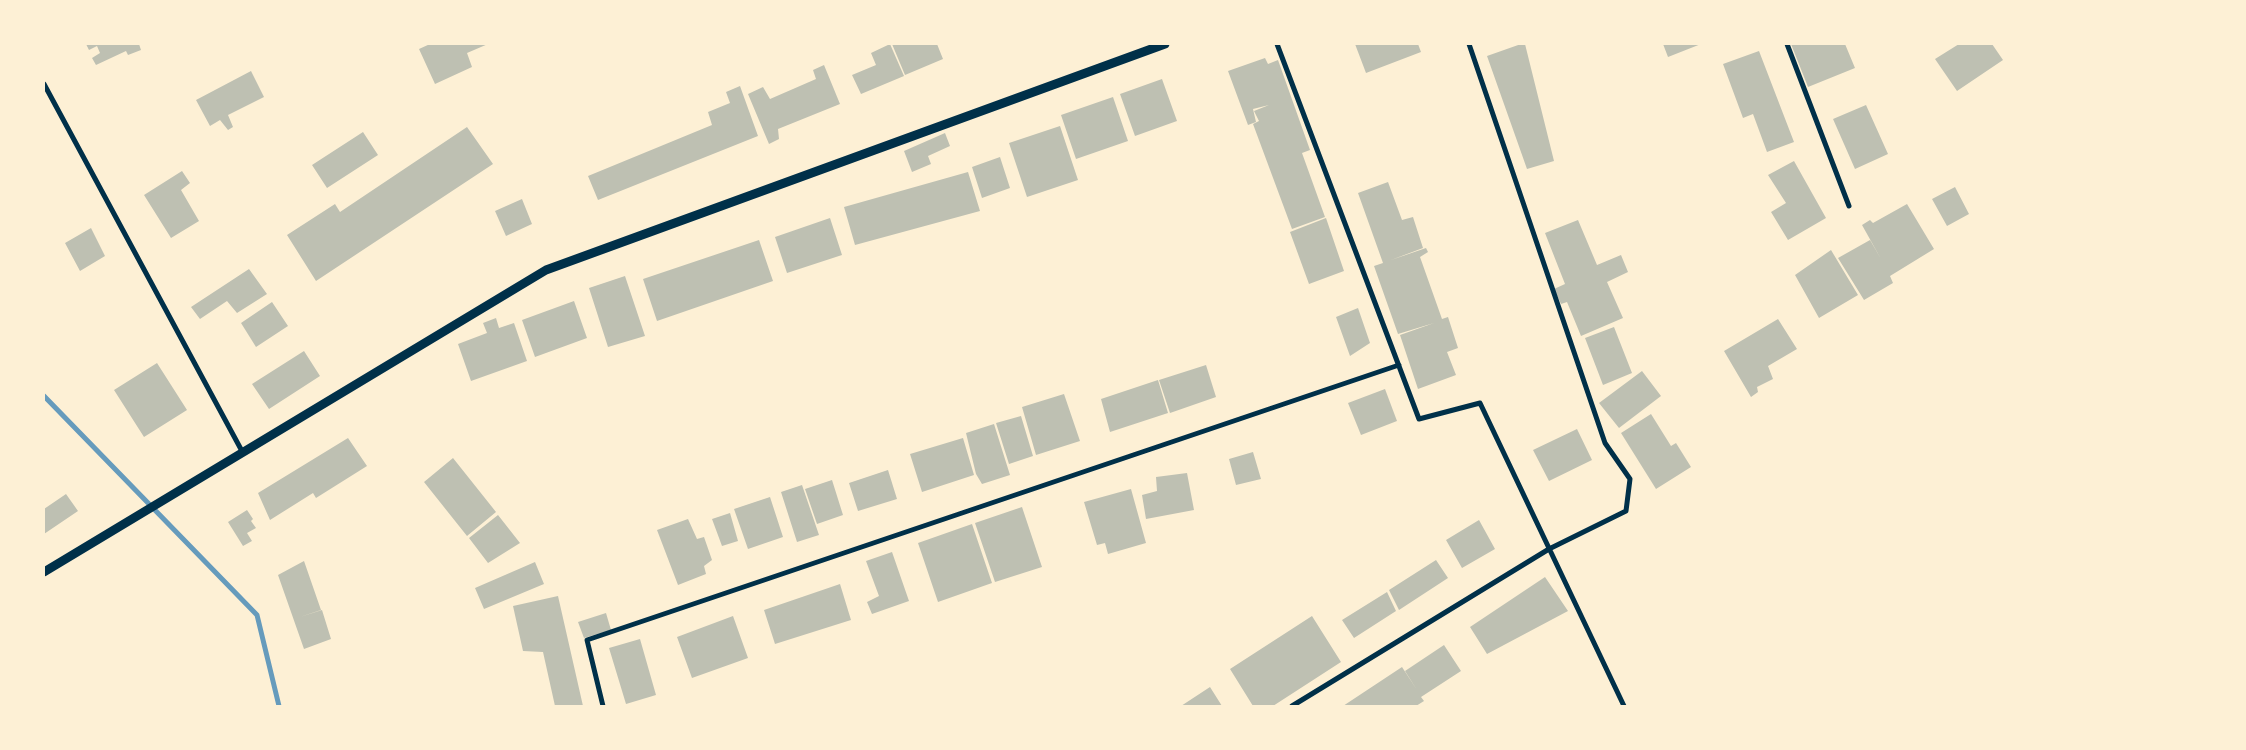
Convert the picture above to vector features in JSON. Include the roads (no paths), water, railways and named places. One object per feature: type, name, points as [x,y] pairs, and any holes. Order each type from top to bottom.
[{"type":"street","points":[[44,572],[546,270],[1165,44]]},
{"type":"street","points":[[1277,44],[1419,419],[1480,403],[1624,706]]},
{"type":"street","points":[[1292,706],[1550,549],[1626,511],[1630,479],[1605,443],[1469,44]]},
{"type":"street","points":[[1787,44],[1849,206]]},
{"type":"street","points":[[44,84],[244,453]]},
{"type":"street","points":[[604,706],[587,640],[1399,365]]},
{"type":"waterway","points":[[44,396],[257,615],[279,706]]}]
